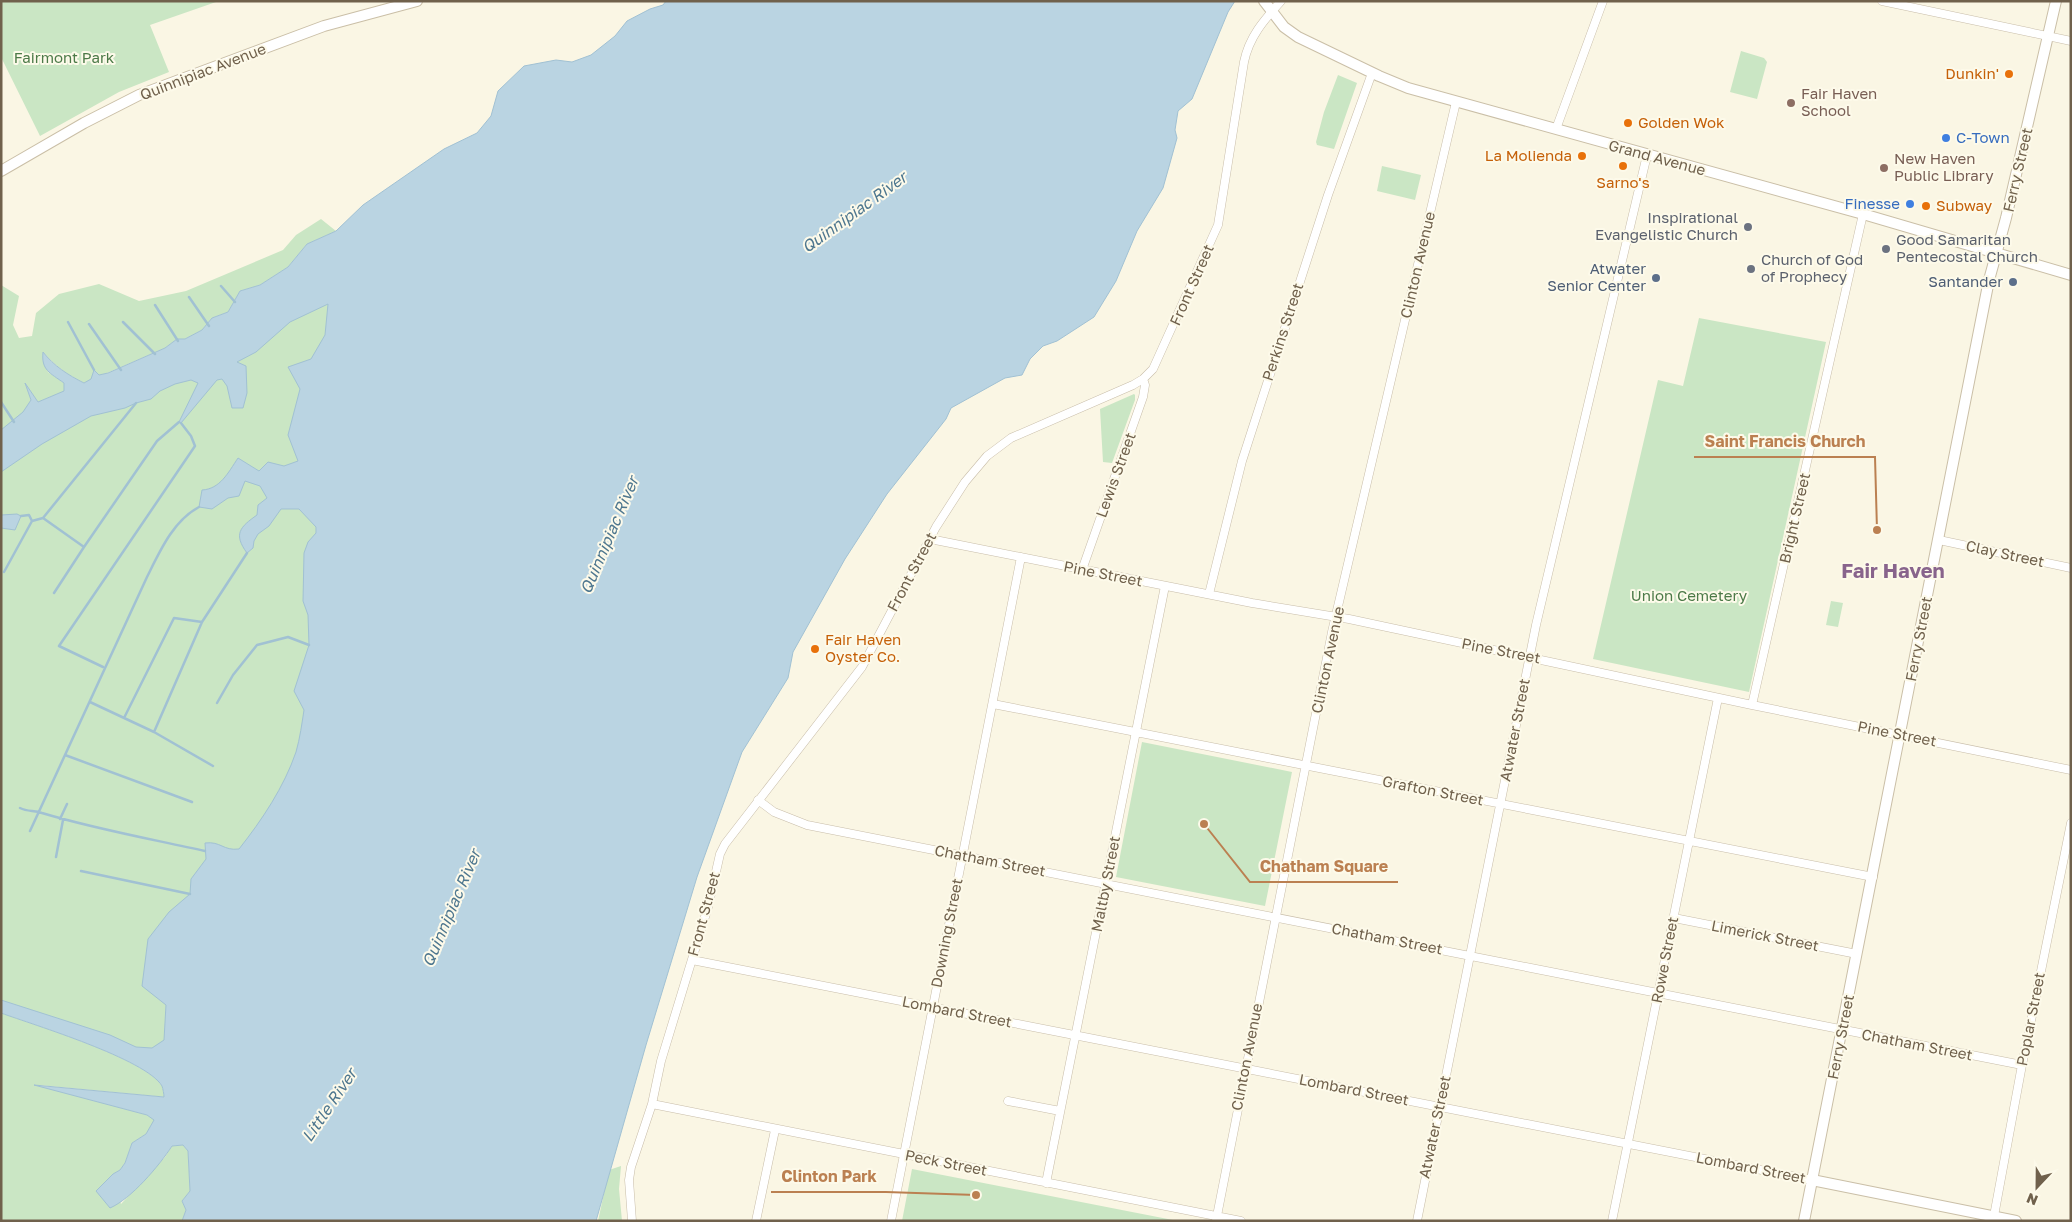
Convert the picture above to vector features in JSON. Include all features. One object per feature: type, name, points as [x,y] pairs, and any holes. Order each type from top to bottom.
[{"type":"main road","name":"Quinnipiac Avenue","points":[[1,171],[84,123],[139,95],[324,26],[417,1]]},
{"type":"main road","name":"Grand Avenue","points":[[1264,1],[1284,27],[1298,37],[1372,73],[1408,88],[1863,214],[2071,275]]},
{"type":"main road","name":"Ferry Street","points":[[1804,1221],[1989,280],[2006,218],[2056,1]]},
{"type":"main road","name":"Lombard Street","points":[[1812,1180],[2016,1221]]},
{"type":"street","name":"Front Street","points":[[633,1221],[629,1180],[631,1167],[652,1104],[661,1061],[708,907],[720,854],[732,833],[862,667],[930,539],[965,482],[980,463],[994,450],[1021,433],[1143,379],[1153,369],[1218,225],[1246,52],[1256,32],[1281,1]]},
{"type":"street","points":[[1556,129],[1603,1]]},
{"type":"street","points":[[1882,1],[2071,41]]},
{"type":"street","name":"Perkins Street","points":[[1209,594],[1242,461],[1328,195],[1372,73]]},
{"type":"street","name":"Clinton Avenue","points":[[1216,1218],[1336,618],[1456,102]]},
{"type":"street","name":"Atwater Street","points":[[1417,1221],[1529,657],[1647,155]]},
{"type":"street","name":"Bright Street","points":[[1752,705],[1863,214]]},
{"type":"street","name":"Lewis Street","points":[[1082,570],[1143,397],[1145,385],[1143,379]]},
{"type":"street","name":"Pine Street","points":[[930,539],[1529,657],[1718,698],[2071,770]]},
{"type":"street","name":"Clay Street","points":[[1939,540],[2071,568]]},
{"type":"street","name":"Downing Street","points":[[891,1221],[1021,557]]},
{"type":"street","name":"Maltby Street","points":[[1046,1183],[1165,586]]},
{"type":"street","name":"Rowe Street","points":[[1612,1221],[1718,698]]},
{"type":"street","name":"Grafton Street","points":[[993,704],[1873,877]]},
{"type":"street","name":"Chatham Street","points":[[758,800],[774,812],[807,825],[2022,1065]]},
{"type":"street","name":"Poplar Street","points":[[1994,1216],[2022,1065],[2071,823]]},
{"type":"street","name":"Limerick Street","points":[[1674,918],[1858,954]]},
{"type":"street","name":"Lombard Street","points":[[692,960],[1812,1180]]},
{"type":"street","points":[[1008,1101],[1060,1112]]},
{"type":"street","name":"Peck Street","points":[[652,1104],[1216,1218],[1241,1221]]},
{"type":"street","points":[[756,1221],[775,1130]]},
{"type":"green space","name":"Fairmont Park","points":[[1,1],[216,2],[150,25],[169,72],[119,92],[40,136],[1,57]]},
{"type":"green space","points":[[1741,51],[1764,58],[1767,62],[1757,99],[1730,92]]},
{"type":"green space","points":[[1338,75],[1357,83],[1334,149],[1317,145],[1316,142],[1324,112]]},
{"type":"green space","points":[[1382,166],[1421,175],[1415,200],[1377,191]]},
{"type":"green space","points":[[321,219],[336,231],[307,244],[288,267],[260,285],[240,291],[228,312],[212,318],[202,330],[185,339],[177,339],[165,348],[84,383],[62,370],[44,353],[48,372],[64,383],[64,392],[38,402],[26,385],[31,400],[24,412],[227,362],[334,290],[293,499],[317,523],[313,717],[181,1068],[1,1000],[1,285],[19,296],[13,325],[19,338],[32,336],[36,313],[59,294],[99,284],[139,301],[186,291],[283,250],[296,235]]},
{"type":"green space","name":"Union Cemetery","points":[[1699,318],[1826,342],[1749,692],[1593,659],[1658,380],[1683,386]]},
{"type":"green space","points":[[1134,394],[1135,400],[1112,463],[1103,462],[1100,409]]},
{"type":"green space","points":[[1831,601],[1843,603],[1838,627],[1826,625]]},
{"type":"green space","points":[[1142,742],[1292,772],[1265,906],[1116,877]]},
{"type":"green space","points":[[1,1013],[113,1054],[152,1076],[162,1086],[165,1097],[38,1085],[147,1115],[155,1120],[146,1134],[132,1143],[125,1163],[120,1170],[113,1174],[121,1204],[165,1157],[172,1146],[183,1145],[188,1151],[190,1191],[182,1201],[186,1210],[182,1221],[1,1221]]},
{"type":"green space","points":[[621,1166],[619,1189],[622,1221],[598,1221],[609,1170]]},
{"type":"green space","points":[[912,1169],[1178,1221],[902,1221]]},
{"type":"water","points":[[666,1],[1235,1],[1228,12],[1192,99],[1178,111],[1175,130],[1177,138],[1163,188],[1137,231],[1116,281],[1094,317],[1057,341],[1043,346],[1030,359],[1022,375],[1005,378],[951,408],[946,419],[887,494],[845,559],[793,652],[788,678],[742,752],[697,877],[646,1045],[596,1221],[182,1221],[186,1210],[182,1201],[190,1191],[188,1151],[183,1145],[172,1146],[160,1163],[135,1190],[110,1208],[96,1191],[113,1174],[120,1170],[125,1163],[132,1143],[146,1134],[154,1120],[147,1115],[34,1085],[164,1097],[162,1086],[152,1076],[113,1054],[1,1013],[1,1000],[110,1035],[136,1047],[152,1048],[164,1040],[166,1005],[142,986],[148,939],[169,912],[190,894],[191,879],[206,859],[205,843],[215,843],[229,849],[239,849],[256,827],[279,790],[291,765],[299,741],[304,710],[294,691],[309,645],[308,615],[303,601],[304,553],[308,542],[316,533],[316,527],[299,509],[281,509],[269,526],[258,534],[253,548],[247,553],[240,541],[240,531],[246,523],[257,515],[258,505],[267,498],[260,486],[245,481],[239,496],[228,498],[212,509],[199,507],[202,490],[214,487],[219,483],[238,458],[259,471],[268,462],[284,466],[298,461],[288,435],[300,389],[288,367],[311,359],[325,335],[328,304],[290,322],[256,352],[237,362],[246,366],[247,393],[243,408],[232,408],[227,386],[222,379],[217,380],[181,423],[179,422],[198,383],[191,380],[175,384],[160,391],[151,399],[125,408],[91,416],[42,444],[1,472],[1,430],[23,412],[31,400],[25,383],[38,402],[64,391],[64,383],[45,367],[43,352],[62,370],[84,383],[91,379],[94,370],[99,375],[108,373],[165,348],[177,339],[185,339],[202,330],[212,318],[228,312],[240,291],[260,285],[288,267],[307,244],[336,231],[363,205],[444,149],[477,133],[491,116],[498,91],[524,66],[556,60],[572,62],[591,55],[615,36],[627,21],[650,9],[663,5]]},
{"type":"water","points":[[17,514],[21,516],[15,530],[1,528],[1,515]]},
{"type":"waterway","points":[[221,286],[235,302]]},
{"type":"waterway","points":[[189,297],[209,326]]},
{"type":"waterway","points":[[155,305],[178,341]]},
{"type":"waterway","points":[[68,322],[94,370]]},
{"type":"waterway","points":[[123,322],[155,354]]},
{"type":"waterway","points":[[89,324],[121,370]]},
{"type":"waterway","points":[[1,402],[14,422]]},
{"type":"waterway","points":[[43,518],[136,403]]},
{"type":"waterway","points":[[54,593],[157,441],[179,422]]},
{"type":"waterway","points":[[103,667],[59,646],[195,446],[191,436],[181,423]]},
{"type":"waterway","points":[[30,831],[157,557],[175,528],[199,507]]},
{"type":"waterway","points":[[21,516],[29,515],[32,521],[43,518],[84,547]]},
{"type":"waterway","points":[[4,572],[32,521]]},
{"type":"waterway","points":[[154,732],[202,622],[247,553]]},
{"type":"waterway","points":[[124,718],[174,618],[202,622]]},
{"type":"waterway","points":[[217,703],[233,675],[257,645],[288,637],[309,645]]},
{"type":"waterway","points":[[90,702],[154,732],[213,766]]},
{"type":"waterway","points":[[65,755],[192,802]]},
{"type":"waterway","points":[[60,819],[67,804]]},
{"type":"waterway","points":[[20,808],[103,829],[205,851]]},
{"type":"waterway","points":[[56,857],[63,820]]},
{"type":"waterway","points":[[81,871],[190,894]]},
{"type":"place","name":"Dunkin'","points":[[2009,74]]},
{"type":"place","name":"Fair Haven School","points":[[1791,103]]},
{"type":"place","name":"Golden Wok","points":[[1628,123]]},
{"type":"place","name":"C-Town","points":[[1946,138]]},
{"type":"place","name":"La Molienda","points":[[1582,156]]},
{"type":"place","name":"Sarno's","points":[[1623,166]]},
{"type":"place","name":"New Haven Public Library","points":[[1884,168]]},
{"type":"place","name":"Finesse","points":[[1910,204]]},
{"type":"place","name":"Subway","points":[[1926,206]]},
{"type":"place","name":"Inspirational Evangelistic Church","points":[[1748,227]]},
{"type":"place","name":"Good Samaritan Pentecostal Church","points":[[1886,249]]},
{"type":"place","name":"Church of God of Prophecy","points":[[1751,269]]},
{"type":"place","name":"Atwater Senior Center","points":[[1656,278]]},
{"type":"place","name":"Santander","points":[[2013,282]]},
{"type":"place","name":"Saint Francis Church","points":[[1877,530]]},
{"type":"place","name":"Fair Haven Oyster Co.","points":[[815,649]]},
{"type":"place","name":"Chatham Square","points":[[1204,824]]},
{"type":"place","name":"Clinton Park","points":[[976,1195]]},
{"type":"district","name":"Fair Haven","points":[[1893,571]]},
{"type":"water label","name":"Quinnipiac River","points":[[854,212]]},
{"type":"water label","name":"Quinnipiac River","points":[[609,535]]},
{"type":"water label","name":"Quinnipiac River","points":[[451,908]]},
{"type":"water label","name":"Little River","points":[[329,1105]]}]
